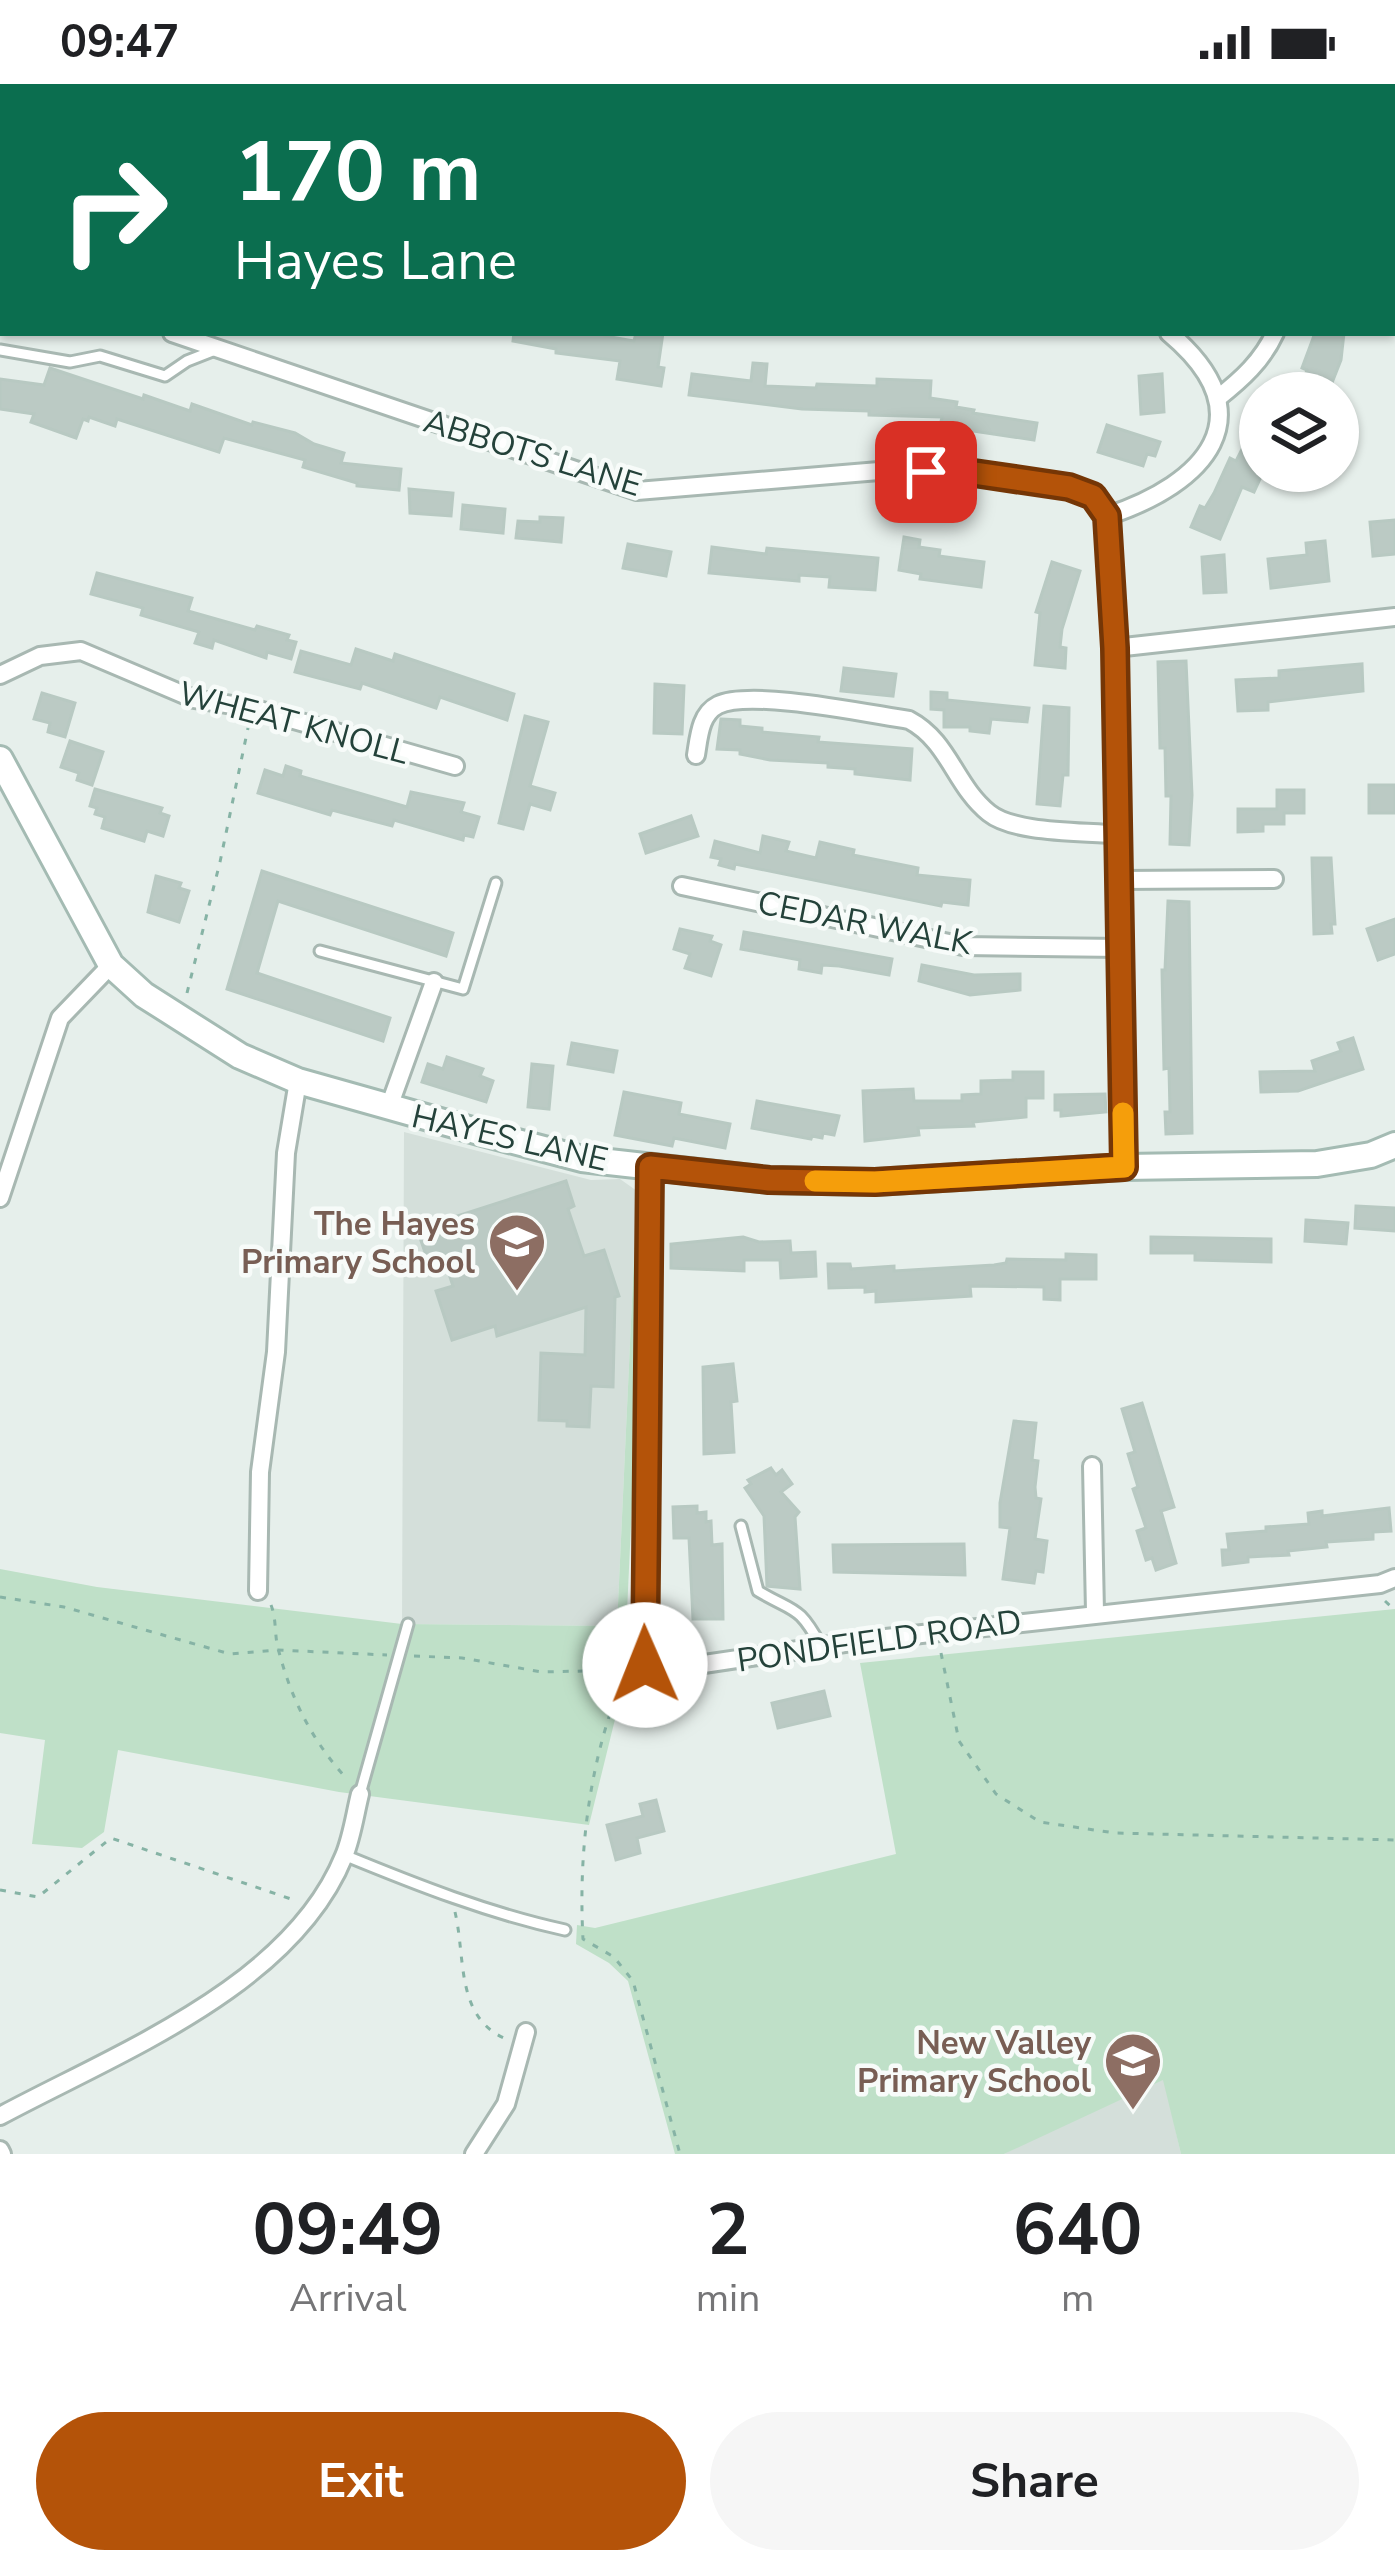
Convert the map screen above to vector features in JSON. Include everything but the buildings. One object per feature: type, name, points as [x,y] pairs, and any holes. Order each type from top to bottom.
[{"type":"street","name":"ABBOTS LANE","points":[[180,336],[637,491],[879,471],[974,473],[1069,487],[1093,496],[1107,516]]},
{"type":"street","points":[[1124,1167],[1120,835],[1107,516],[1144,503],[1193,473],[1214,436],[1218,398],[1208,373],[1173,336]]},
{"type":"street","points":[[1218,398],[1244,377],[1274,336]]},
{"type":"street","points":[[1115,648],[1395,617]]},
{"type":"street","name":"WHEAT KNOLL","points":[[0,676],[40,656],[81,652],[194,699],[252,708],[455,766]]},
{"type":"street","points":[[696,755],[701,724],[715,706],[745,698],[909,720],[940,744],[990,814],[1011,824],[1120,835]]},
{"type":"street","name":"HAYES LANE","points":[[0,759],[111,965],[144,995],[240,1056],[298,1081],[389,1107],[582,1159],[769,1180],[875,1182],[1124,1167],[1316,1164],[1371,1155],[1395,1145]]},
{"type":"street","points":[[1119,880],[1274,879]]},
{"type":"street","name":"CEDAR WALK","points":[[682,886],[963,946],[1121,948]]},
{"type":"street","points":[[0,1198],[60,1018],[111,965]]},
{"type":"street","points":[[389,1107],[434,982]]},
{"type":"street","points":[[258,1591],[260,1472],[276,1352],[286,1154],[298,1081]]},
{"type":"street","name":"PONDFIELD ROAD","points":[[650,1167],[645,1665],[657,1671],[938,1631],[1380,1584],[1395,1578]]},
{"type":"street","points":[[1092,1466],[1094,1612]]},
{"type":"street","points":[[0,2116],[212,2002],[278,1953],[316,1907],[344,1856],[360,1794]]},
{"type":"street","points":[[474,2154],[506,2104],[525,2037]]},
{"type":"lane","points":[[0,350],[70,362],[100,356],[165,376],[215,350]]},
{"type":"lane","points":[[320,951],[463,989],[496,883]]},
{"type":"lane","points":[[740,1526],[758,1591],[789,1604],[807,1621],[821,1646]]},
{"type":"lane","points":[[360,1794],[408,1624]]},
{"type":"lane","points":[[344,1856],[452,1899],[565,1930]]},
{"type":"path","points":[[180,1018],[220,862],[252,708]]},
{"type":"path","points":[[0,1597],[64,1607],[230,1654],[278,1650],[462,1658],[542,1672],[627,1670],[615,1698],[585,1818],[583,1940],[614,1957],[634,1981],[680,2154]]},
{"type":"path","points":[[274,1609],[278,1650],[298,1709],[322,1751],[360,1794]]},
{"type":"path","points":[[938,1631],[959,1741],[995,1794],[1040,1822],[1114,1833],[1395,1840]]},
{"type":"path","points":[[0,1890],[38,1898],[111,1838],[316,1907]]},
{"type":"path","points":[[452,1899],[468,1998],[480,2022],[492,2033],[525,2037]]},
{"type":"shaded area","name":"The Hayes Primary School","points":[[404,1132],[591,1180],[620,1179],[637,1191],[617,1626],[402,1624]]},
{"type":"shaded area","name":"New Valley Primary School","points":[[1164,2079],[1181,2154],[1004,2154],[1023,2144]]},
{"type":"green space","points":[[637,1191],[637,1395],[625,1655],[621,1695],[589,1825],[339,1792],[118,1750],[104,1832],[82,1848],[32,1844],[45,1740],[0,1733],[0,1569],[97,1587],[402,1624],[617,1626]]},
{"type":"green space","points":[[1395,1609],[1395,2154],[1181,2154],[1163,2080],[1004,2154],[675,2154],[628,1981],[609,1963],[576,1944],[577,1925],[595,1928],[896,1854],[860,1663]]},
{"type":"slow traffic","points":[[815,1181],[875,1182],[1124,1167],[1123,1113]]},
{"type":"place","name":"The Hayes Primary School","points":[[517,1293]]},
{"type":"place","name":"New Valley Primary School","points":[[1133,2112]]},
{"type":"route","points":[[645,1665],[650,1167],[769,1180],[875,1182],[1124,1167],[1120,835],[1107,516],[1093,496],[1069,487],[974,473],[926,472]]}]
